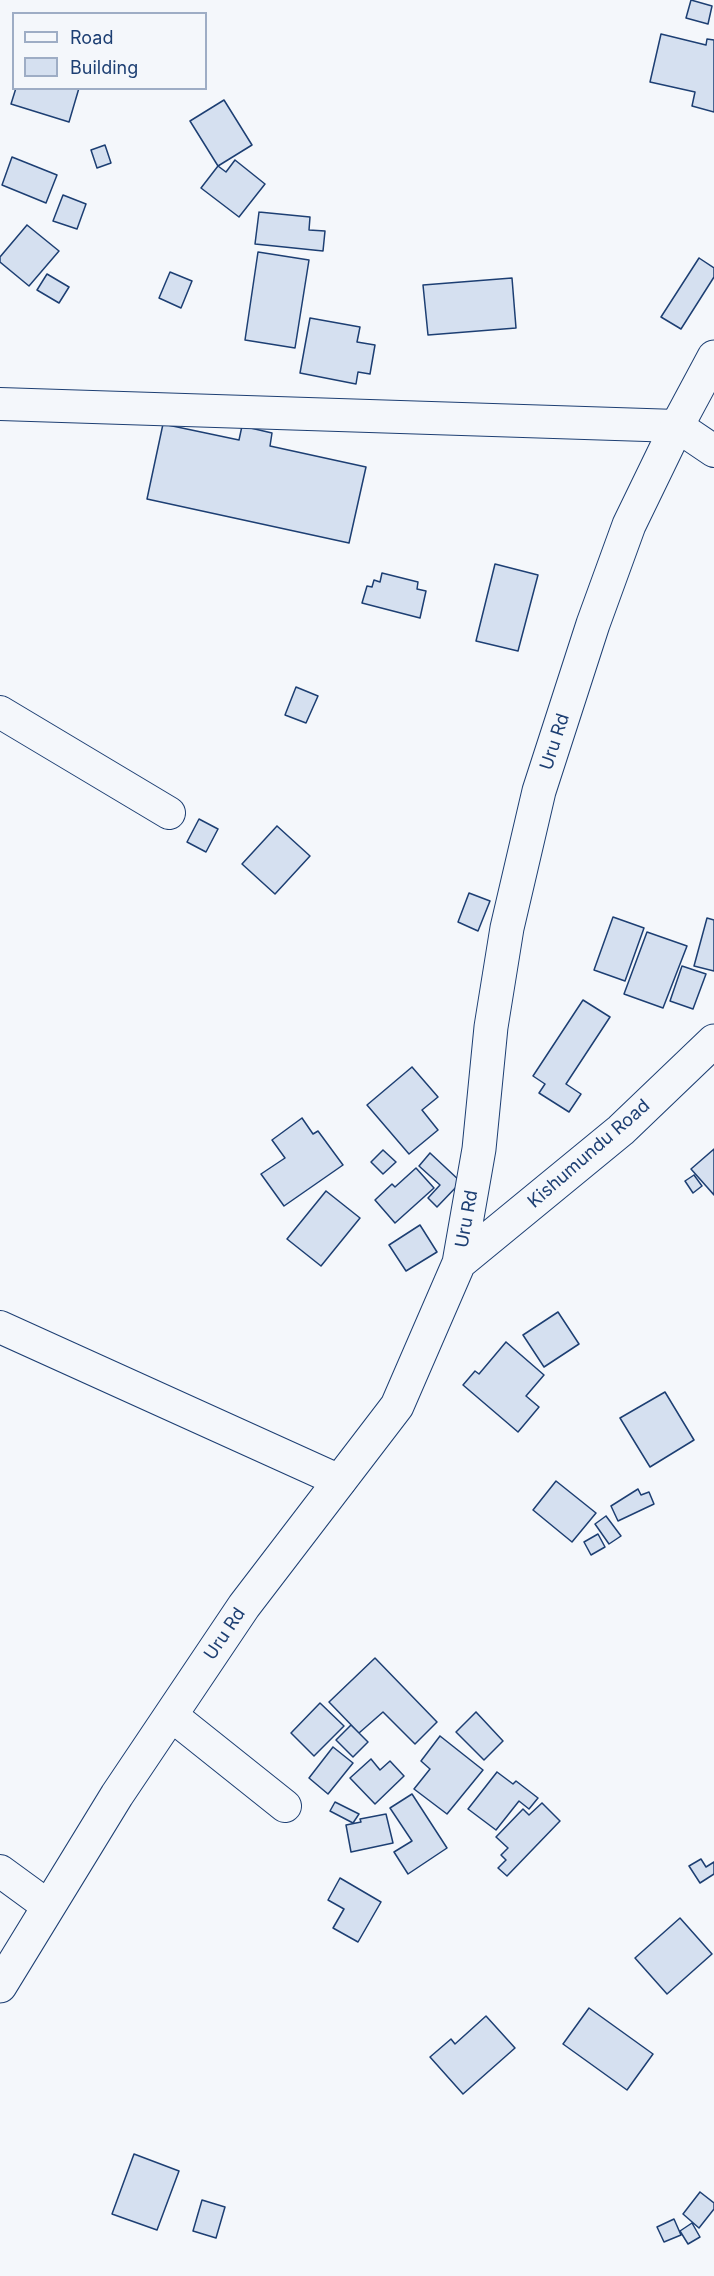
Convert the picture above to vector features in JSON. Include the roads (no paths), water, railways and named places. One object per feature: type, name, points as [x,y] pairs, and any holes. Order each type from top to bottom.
[{"type":"street","name":"Uru Rd","points":[[0,1986],[48,1906],[171,1714],[244,1606],[398,1406],[459,1263],[479,1149],[491,1027],[507,928],[539,792],[593,624],[629,525],[676,426],[714,357]]},
{"type":"street","points":[[0,404],[676,426],[714,451]]},
{"type":"street","points":[[0,712],[169,813]]},
{"type":"street","name":"Kishumundu Road","points":[[459,1263],[621,1130],[714,1041]]},
{"type":"street","points":[[0,1327],[340,1481]]},
{"type":"street","points":[[171,1714],[285,1806]]},
{"type":"street","points":[[0,1871],[48,1906]]}]
